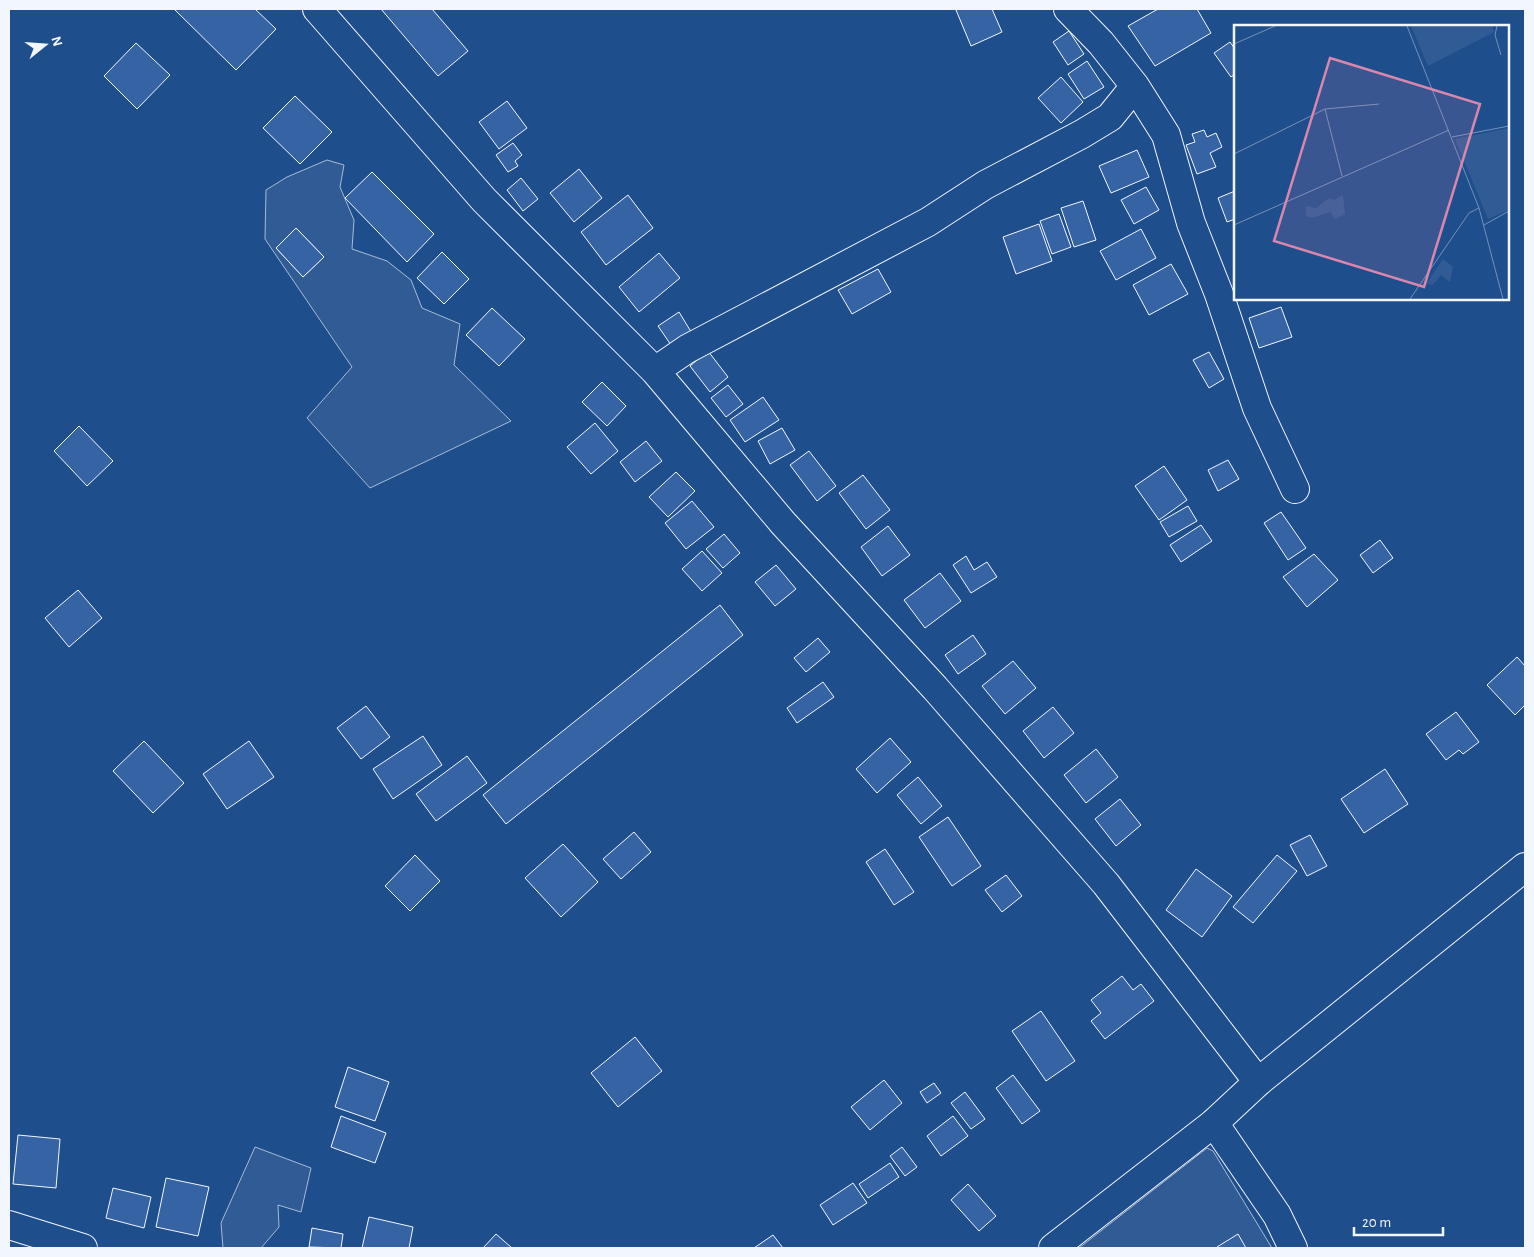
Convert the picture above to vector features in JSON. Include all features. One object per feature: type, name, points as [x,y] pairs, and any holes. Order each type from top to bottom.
[{"type":"street","points":[[316,9],[484,200],[655,371],[783,523],[935,688],[1106,884],[1258,1082]]},
{"type":"street","points":[[1068,9],[1100,43],[1135,86],[1166,135],[1191,223],[1219,294],[1258,408],[1294,489]]},
{"type":"street","points":[[655,371],[694,344],[928,222],[985,185],[1110,117],[1135,86]]},
{"type":"street","points":[[1053,1248],[1214,1123],[1258,1082],[1525,867]]},
{"type":"street","points":[[1214,1123],[1277,1214],[1292,1248]]},
{"type":"street","points":[[9,1225],[84,1248]]},
{"type":"shaded area","points":[[327,160],[344,165],[340,187],[354,220],[352,249],[387,261],[411,280],[422,308],[460,324],[454,365],[511,421],[370,488],[307,418],[352,367],[265,239],[266,190],[287,177]],"holes":[[[296,228],[324,257],[303,277],[276,248]]]},
{"type":"shaded area","points":[[255,1147],[311,1168],[301,1212],[278,1205],[279,1227],[261,1248],[223,1248],[221,1223]]},
{"type":"shaded area","points":[[1207,1148],[1213,1151],[1272,1248],[1079,1248]]},
{"type":"building","points":[[174,9],[255,9],[276,29],[236,70]]},
{"type":"building","points":[[381,9],[432,9],[468,51],[438,76]]},
{"type":"building","points":[[992,9],[1002,32],[971,46],[956,10]]},
{"type":"building","points":[[1158,9],[1197,9],[1211,33],[1155,66],[1128,26]]},
{"type":"building","points":[[1069,31],[1084,54],[1068,65],[1053,42]]},
{"type":"building","points":[[1230,42],[1234,48],[1234,75],[1231,77],[1214,53]]},
{"type":"building","points":[[136,43],[170,75],[137,109],[104,76]]},
{"type":"building","points":[[1087,61],[1104,87],[1084,99],[1068,74]]},
{"type":"building","points":[[1061,77],[1083,102],[1061,123],[1038,98]]},
{"type":"building","points":[[295,96],[332,132],[300,164],[263,128]]},
{"type":"building","points":[[507,101],[527,128],[499,149],[479,122]]},
{"type":"building","points":[[1204,130],[1207,137],[1216,133],[1222,147],[1210,153],[1216,167],[1197,174],[1186,145],[1195,142],[1192,134]]},
{"type":"building","points":[[513,143],[522,155],[515,161],[518,166],[508,172],[496,155]]},
{"type":"building","points":[[1137,150],[1149,177],[1111,193],[1099,166]]},
{"type":"building","points":[[579,169],[602,198],[574,222],[550,193]]},
{"type":"building","points":[[372,172],[434,234],[407,262],[345,198]]},
{"type":"building","points":[[521,178],[538,199],[523,211],[507,190]]},
{"type":"building","points":[[1146,187],[1159,210],[1134,224],[1121,200]]},
{"type":"building","points":[[1234,191],[1234,219],[1227,222],[1218,198]]},
{"type":"building","points":[[628,195],[653,228],[606,265],[581,232]]},
{"type":"building","points":[[1083,201],[1096,240],[1074,247],[1061,208]]},
{"type":"building","points":[[1059,214],[1071,247],[1052,254],[1040,221]]},
{"type":"building","points":[[1039,224],[1052,261],[1016,274],[1003,237]]},
{"type":"building","points":[[296,228],[324,257],[303,277],[276,248]]},
{"type":"building","points":[[1141,229],[1156,258],[1116,280],[1100,251]]},
{"type":"building","points":[[442,252],[469,279],[444,304],[417,278]]},
{"type":"building","points":[[659,253],[680,278],[639,312],[619,287]]},
{"type":"building","points":[[1171,264],[1188,294],[1149,315],[1133,285]]},
{"type":"building","points":[[878,269],[891,292],[852,314],[838,290]]},
{"type":"building","points":[[1281,307],[1292,337],[1259,348],[1249,318]]},
{"type":"building","points":[[492,308],[525,339],[499,366],[466,335]]},
{"type":"building","points":[[679,312],[693,335],[673,348],[658,326]]},
{"type":"building","points":[[708,351],[728,377],[710,392],[690,366]]},
{"type":"building","points":[[1209,352],[1224,379],[1209,388],[1193,360]]},
{"type":"building","points":[[602,382],[626,406],[607,426],[582,402]]},
{"type":"building","points":[[728,385],[743,404],[726,417],[711,398]]},
{"type":"building","points":[[763,397],[779,420],[745,442],[730,420]]},
{"type":"building","points":[[595,423],[618,451],[591,474],[567,447]]},
{"type":"building","points":[[79,426],[113,461],[87,486],[54,451]]},
{"type":"building","points":[[782,428],[795,450],[770,464],[758,441]]},
{"type":"building","points":[[646,441],[662,461],[635,482],[620,462]]},
{"type":"building","points":[[809,451],[836,486],[817,501],[790,465]]},
{"type":"building","points":[[1228,460],[1239,479],[1218,491],[1208,470]]},
{"type":"building","points":[[1164,466],[1187,500],[1159,520],[1135,486]]},
{"type":"building","points":[[676,472],[695,491],[668,517],[649,497]]},
{"type":"building","points":[[863,475],[890,510],[866,529],[839,493]]},
{"type":"building","points":[[692,501],[714,527],[686,549],[665,523]]},
{"type":"building","points":[[1188,506],[1197,521],[1169,537],[1160,522]]},
{"type":"building","points":[[1281,512],[1306,548],[1288,560],[1264,523]]},
{"type":"building","points":[[1201,525],[1212,541],[1181,562],[1170,545]]},
{"type":"building","points":[[888,526],[910,555],[882,576],[861,547]]},
{"type":"building","points":[[724,534],[740,553],[723,568],[706,549]]},
{"type":"building","points":[[1380,540],[1393,558],[1373,573],[1360,555]]},
{"type":"building","points":[[702,551],[722,573],[702,591],[682,569]]},
{"type":"building","points":[[1314,554],[1338,580],[1307,607],[1283,577]]},
{"type":"building","points":[[966,556],[974,570],[987,562],[997,577],[971,593],[953,565]]},
{"type":"building","points":[[776,565],[796,589],[775,606],[755,582]]},
{"type":"building","points":[[940,573],[961,601],[925,628],[904,600]]},
{"type":"building","points":[[78,590],[102,618],[69,647],[45,618]]},
{"type":"building","points":[[720,605],[743,635],[506,824],[483,795]]},
{"type":"building","points":[[973,635],[986,654],[958,674],[945,655]]},
{"type":"building","points":[[818,638],[830,652],[806,672],[794,658]]},
{"type":"building","points":[[1517,657],[1525,666],[1525,705],[1515,715],[1487,685]]},
{"type":"building","points":[[1013,661],[1036,688],[1005,714],[982,686]]},
{"type":"building","points":[[823,682],[834,697],[797,723],[787,708]]},
{"type":"building","points":[[366,706],[390,737],[361,759],[337,728]]},
{"type":"building","points":[[1053,707],[1074,733],[1044,758],[1023,731]]},
{"type":"building","points":[[1456,712],[1479,742],[1463,754],[1459,750],[1446,760],[1426,734]]},
{"type":"building","points":[[423,736],[442,765],[393,799],[373,769]]},
{"type":"building","points":[[890,738],[911,762],[877,793],[856,769]]},
{"type":"building","points":[[144,741],[184,783],[153,813],[113,771]]},
{"type":"building","points":[[249,741],[274,777],[227,809],[203,774]]},
{"type":"building","points":[[1096,749],[1118,777],[1086,803],[1064,775]]},
{"type":"building","points":[[467,756],[487,783],[436,821],[416,794]]},
{"type":"building","points":[[1385,769],[1408,804],[1364,833],[1341,799]]},
{"type":"building","points":[[918,777],[942,806],[921,824],[897,795]]},
{"type":"building","points":[[1120,799],[1141,825],[1116,846],[1095,819]]},
{"type":"building","points":[[948,817],[981,866],[952,886],[919,837]]},
{"type":"building","points":[[634,832],[651,852],[621,879],[603,859]]},
{"type":"building","points":[[1310,835],[1327,866],[1307,876],[1290,845]]},
{"type":"building","points":[[563,844],[598,882],[561,917],[525,878]]},
{"type":"building","points":[[885,849],[914,892],[894,905],[866,862]]},
{"type":"building","points":[[415,855],[440,881],[410,911],[385,886]]},
{"type":"building","points":[[1277,855],[1297,871],[1253,923],[1233,907]]},
{"type":"building","points":[[1196,869],[1232,896],[1202,937],[1166,910]]},
{"type":"building","points":[[1006,875],[1022,896],[1002,912],[985,890]]},
{"type":"building","points":[[1122,976],[1133,990],[1141,984],[1154,1001],[1105,1039],[1091,1021],[1101,1013],[1091,1000]]},
{"type":"building","points":[[1041,1011],[1075,1061],[1046,1081],[1012,1031]]},
{"type":"building","points":[[635,1037],[662,1071],[618,1107],[591,1073]]},
{"type":"building","points":[[348,1067],[389,1082],[375,1121],[335,1107]]},
{"type":"building","points":[[1013,1075],[1040,1111],[1022,1124],[996,1088]]},
{"type":"building","points":[[884,1080],[902,1103],[870,1130],[851,1107]]},
{"type":"building","points":[[934,1083],[941,1093],[927,1103],[920,1092]]},
{"type":"building","points":[[965,1092],[985,1119],[971,1129],[951,1103]]},
{"type":"building","points":[[341,1116],[386,1133],[375,1163],[331,1147]]},
{"type":"building","points":[[953,1116],[968,1136],[941,1156],[927,1136]]},
{"type":"building","points":[[18,1135],[60,1139],[56,1188],[13,1184]]},
{"type":"building","points":[[902,1147],[917,1167],[905,1176],[890,1156]]},
{"type":"building","points":[[890,1163],[899,1177],[868,1198],[859,1184]]},
{"type":"building","points":[[166,1178],[209,1187],[198,1236],[156,1227]]},
{"type":"building","points":[[853,1183],[867,1203],[833,1225],[820,1205]]},
{"type":"building","points":[[968,1184],[996,1216],[979,1231],[951,1200]]},
{"type":"building","points":[[113,1188],[151,1197],[144,1228],[106,1218]]},
{"type":"building","points":[[369,1217],[413,1227],[409,1248],[362,1248]]},
{"type":"building","points":[[312,1228],[343,1234],[341,1248],[309,1247]]},
{"type":"building","points":[[496,1234],[512,1248],[483,1248]]},
{"type":"building","points":[[1238,1234],[1246,1248],[1217,1248],[1217,1247]]},
{"type":"building","points":[[773,1235],[783,1248],[754,1248]]}]
